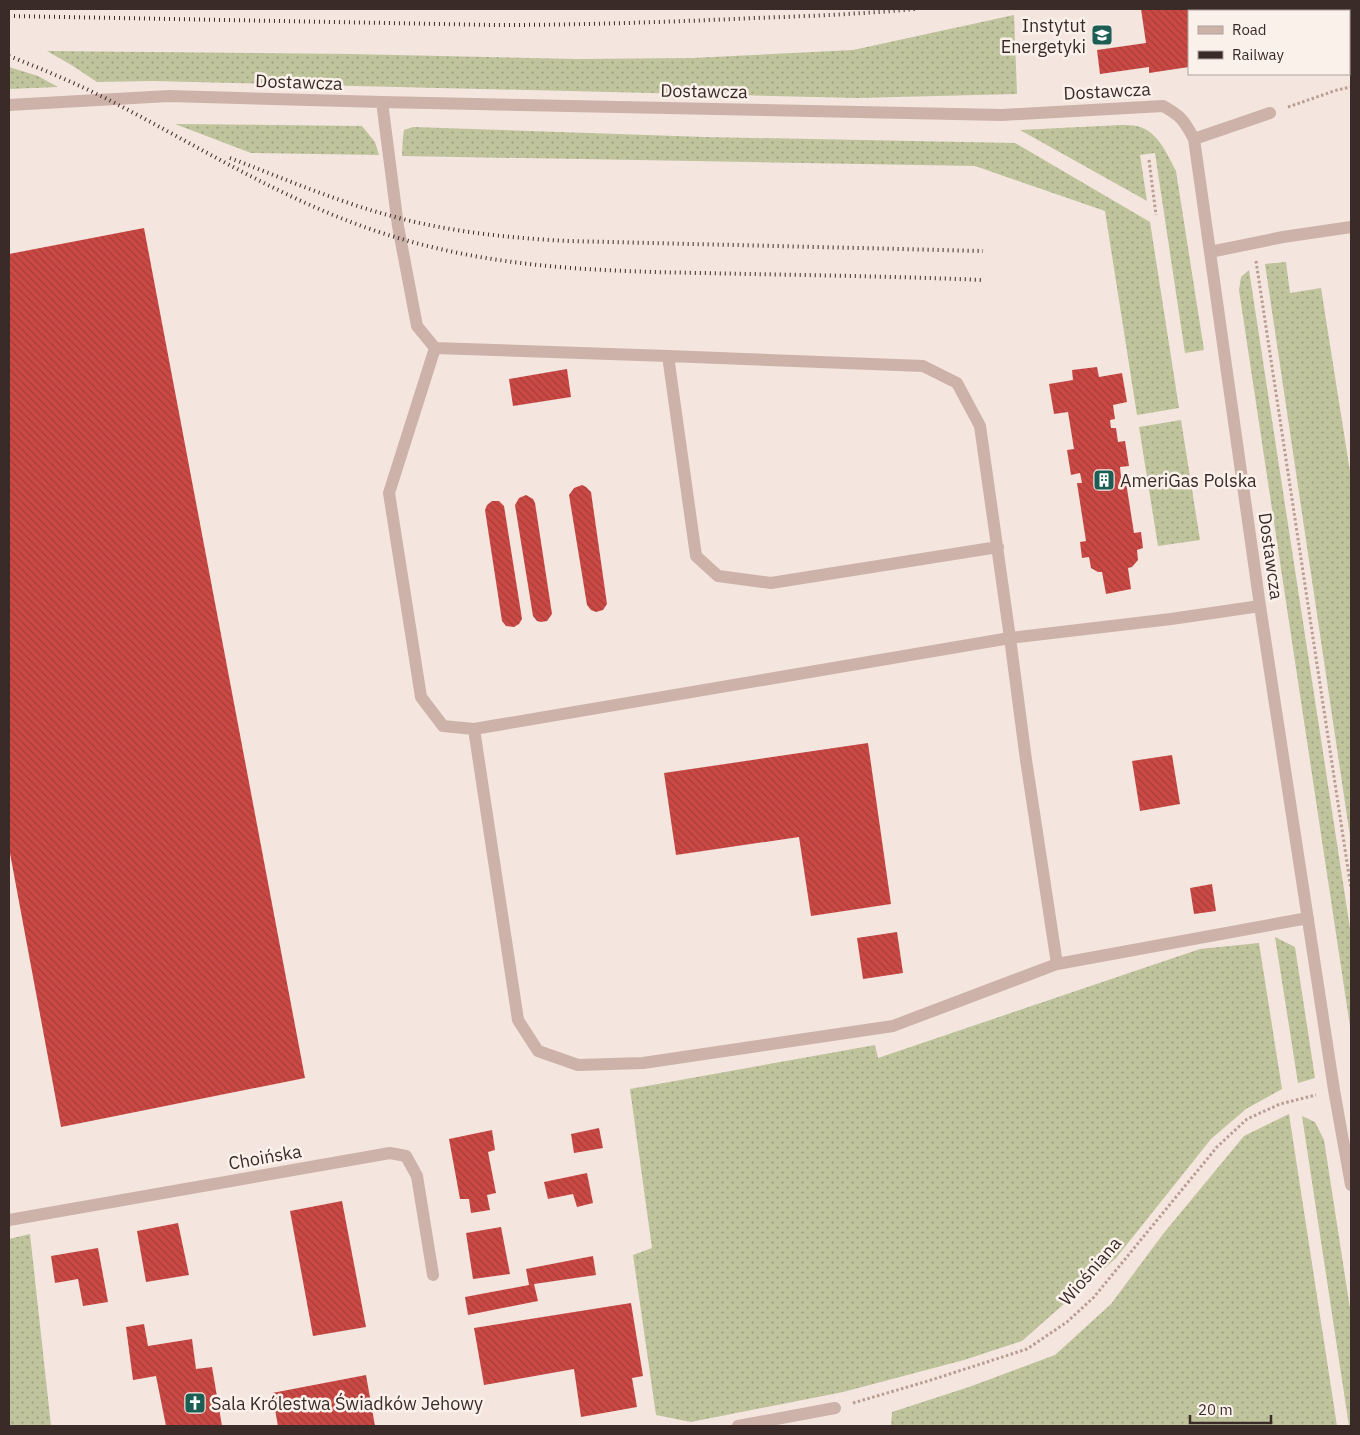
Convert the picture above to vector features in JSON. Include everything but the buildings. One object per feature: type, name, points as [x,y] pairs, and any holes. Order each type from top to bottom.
[{"type":"street","name":"Dostawcza","points":[[9,105],[169,96],[1002,114],[1162,106],[1185,121],[1194,139],[1260,606],[1334,1090],[1351,1185]]},
{"type":"street","points":[[382,102],[398,226],[417,326],[435,348],[923,366],[957,384],[980,426],[1026,760],[1057,964]]},
{"type":"street","points":[[1194,139],[1270,113]]},
{"type":"street","points":[[1210,252],[1351,227]]},
{"type":"street","points":[[435,348],[389,493],[420,697],[443,726],[474,730],[1010,638],[1171,619],[1260,606]]},
{"type":"street","points":[[668,356],[696,556],[718,576],[771,583],[998,547]]},
{"type":"street","points":[[474,730],[518,1020],[538,1051],[578,1065],[643,1063],[892,1026],[1057,964],[1308,918]]},
{"type":"street","name":"Choińska","points":[[9,1220],[390,1153],[406,1156],[417,1176],[433,1275]]},
{"type":"street","points":[[738,1426],[835,1408]]},
{"type":"path","points":[[1270,113],[1351,87]]},
{"type":"path","points":[[1149,160],[1156,215]]},
{"type":"path","points":[[1253,243],[1351,889]]},
{"type":"path","name":"Wiośniana","points":[[835,1408],[928,1381],[1027,1349],[1067,1322],[1094,1297],[1217,1147],[1247,1119],[1280,1104],[1334,1090]]},
{"type":"green space","points":[[1014,15],[1017,94],[857,98],[152,81],[97,82],[47,51],[350,54],[577,59],[693,58],[853,50]]},
{"type":"green space","points":[[9,67],[38,76],[58,87],[9,89]]},
{"type":"green space","points":[[175,124],[362,126],[375,142],[379,155],[251,153]]},
{"type":"green space","points":[[1121,125],[1137,126],[1151,133],[1161,144],[1176,171],[1204,350],[1185,353],[1155,153],[1140,155],[1147,201],[1020,130]]},
{"type":"green space","points":[[413,127],[705,137],[1015,143],[1150,222],[1179,408],[1137,415],[1105,211],[975,166],[402,156],[404,130]]},
{"type":"green space","points":[[1286,262],[1290,293],[1321,288],[1351,478],[1351,843],[1265,264]]},
{"type":"green space","points":[[1249,270],[1351,935],[1351,1033],[1239,290],[1241,277]]},
{"type":"green space","points":[[1181,420],[1200,540],[1158,546],[1139,427]]},
{"type":"green space","points":[[1275,937],[1295,947],[1315,1078],[1298,1083]]},
{"type":"green space","points":[[1259,943],[1282,1089],[1246,1109],[1211,1139],[1116,1258],[1022,1341],[964,1360],[843,1392],[691,1422],[656,1415],[633,1255],[652,1248],[630,1089],[875,1045],[878,1058],[1200,949]]},
{"type":"green space","points":[[1289,1114],[1337,1426],[891,1426],[892,1412],[969,1387],[1055,1355],[1111,1304],[1163,1234],[1244,1136]]},
{"type":"green space","points":[[1302,1116],[1315,1122],[1324,1140],[1351,1315],[1351,1426],[1349,1426]]},
{"type":"green space","points":[[30,1234],[51,1426],[9,1426],[9,1239]]},
{"type":"railway","points":[[9,16],[528,25],[836,15],[915,9]]},
{"type":"railway","points":[[9,56],[107,99],[271,186],[338,217],[373,230],[454,252],[535,265],[617,271],[982,280]]},
{"type":"railway","points":[[230,158],[312,190],[374,211],[438,227],[481,233],[568,241],[983,251]]},
{"type":"place","name":"Instytut Energetyki","points":[[1102,35]]},
{"type":"place","name":"AmeriGas Polska","points":[[1104,480]]},
{"type":"place","name":"Sala Królestwa Świadków Jehowy","points":[[195,1403]]}]
